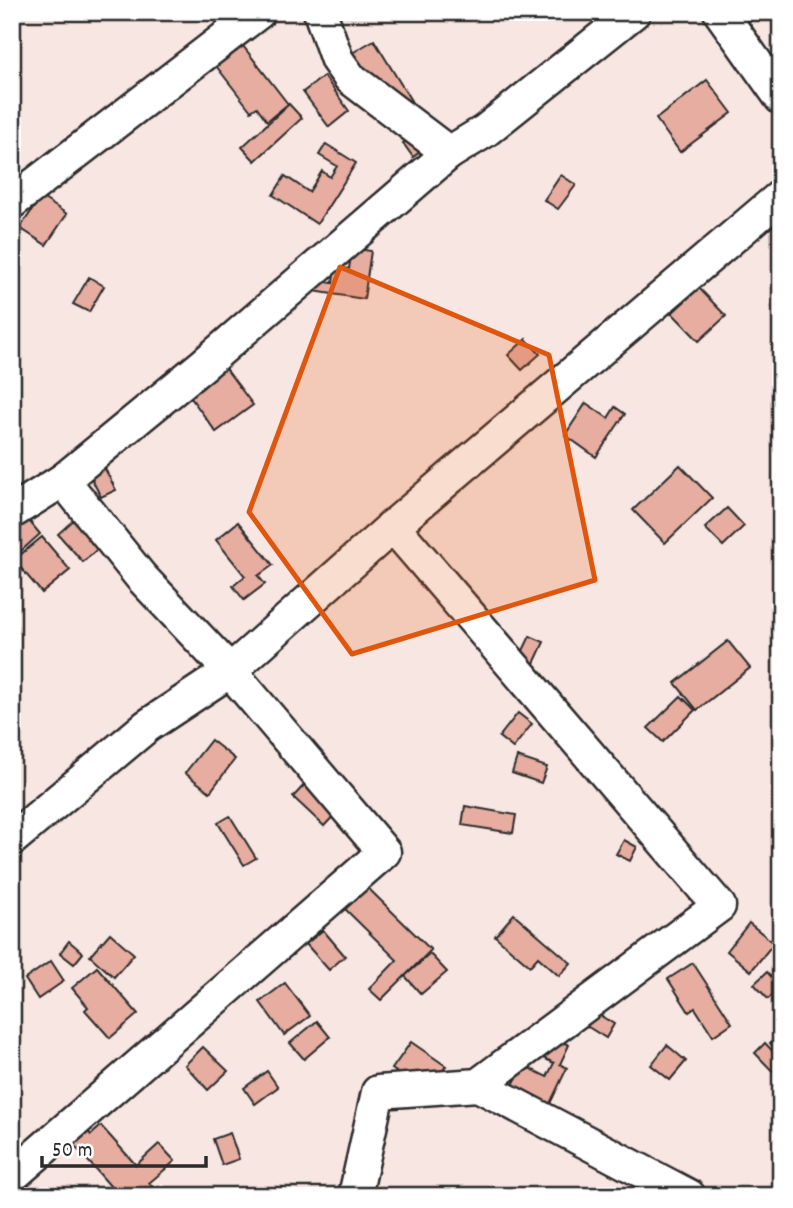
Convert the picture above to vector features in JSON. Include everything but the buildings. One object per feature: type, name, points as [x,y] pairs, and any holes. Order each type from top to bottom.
[{"type":"street","points":[[12,202],[259,12]]},
{"type":"street","points":[[320,12],[337,60],[350,78],[449,153]]},
{"type":"street","points":[[12,512],[63,480],[203,365],[449,153],[485,131],[634,12]]},
{"type":"street","points":[[720,12],[781,98]]},
{"type":"street","points":[[12,839],[147,726],[230,671],[393,526],[781,195]]},
{"type":"street","points":[[12,1176],[384,852],[230,671],[141,577],[63,480]]},
{"type":"street","points":[[393,526],[719,906],[478,1085]]},
{"type":"street","points":[[355,1196],[378,1092],[478,1085],[689,1196]]},
{"type":"highlighted area","points":[[340,267],[549,355],[595,580],[352,654],[249,512]]}]
